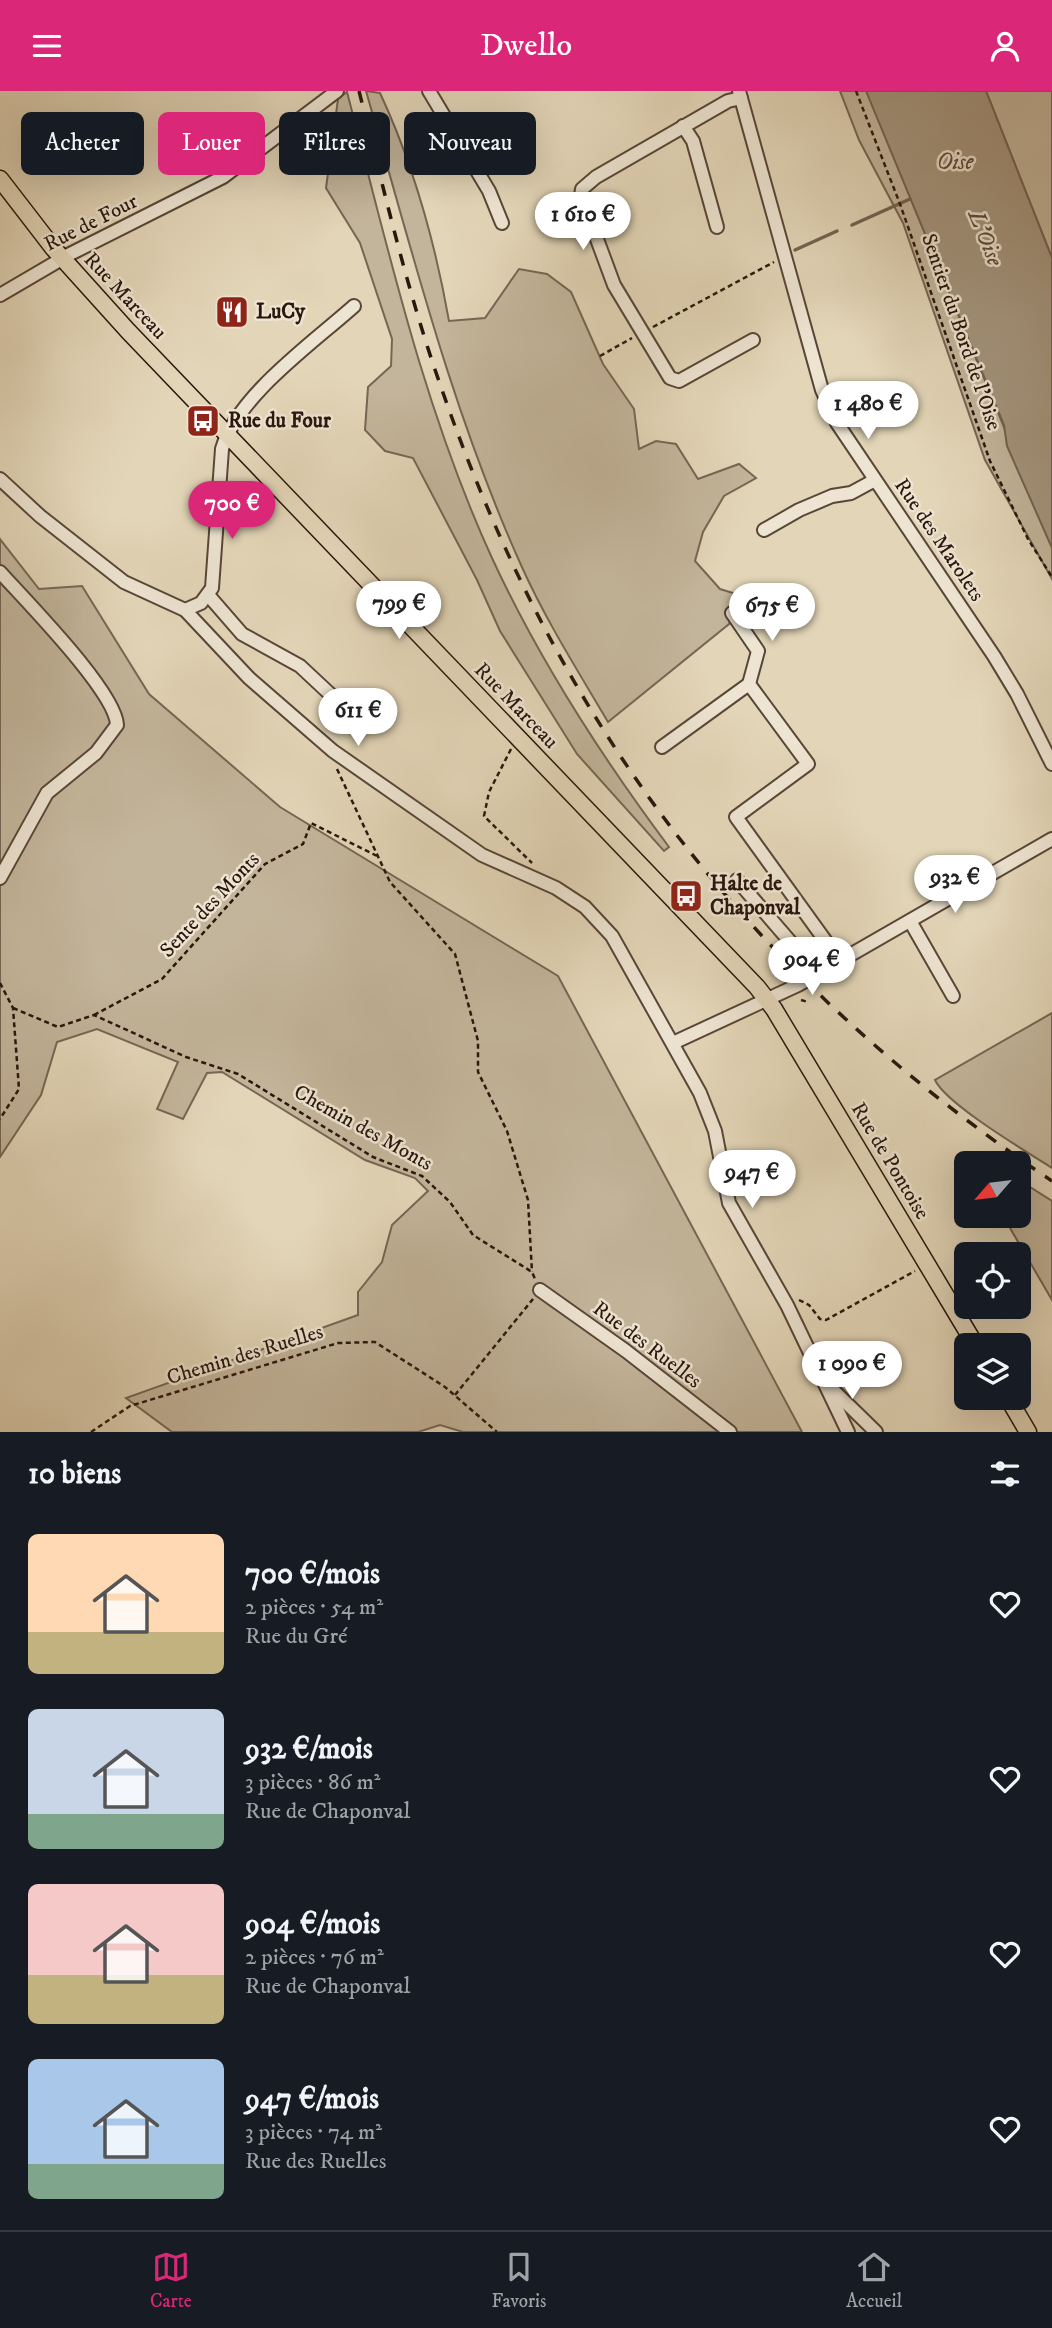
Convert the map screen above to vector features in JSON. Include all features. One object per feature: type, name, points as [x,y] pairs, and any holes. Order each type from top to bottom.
[{"type":"main road","name":"Rue Marceau","points":[[3,187],[62,258],[226,435],[767,1000]]},
{"type":"main road","name":"Rue de Pontoise","points":[[767,1000],[968,1333]]},
{"type":"main road","points":[[1014,1410],[1028,1432]]},
{"type":"street","name":"Rue de Four","points":[[0,295],[62,258],[223,177],[337,91]]},
{"type":"street","points":[[429,91],[489,191],[502,223]]},
{"type":"street","points":[[740,95],[596,177],[582,189],[582,203],[614,285],[670,378],[679,381],[753,340]]},
{"type":"street","name":"Rue des Marolets","points":[[740,95],[822,390],[837,423],[994,656],[1017,694],[1052,764]]},
{"type":"street","points":[[684,126],[693,141],[717,227]]},
{"type":"street","points":[[331,695],[300,666],[242,634],[209,596],[222,449],[226,435],[256,396],[354,306]]},
{"type":"street","points":[[0,479],[40,516],[124,582],[185,610],[249,678],[333,751],[482,855],[556,888],[585,907],[612,936],[700,1093],[715,1131],[729,1203],[787,1305],[848,1432]]},
{"type":"street","points":[[764,530],[799,510],[832,496],[851,493],[875,480]]},
{"type":"street","points":[[0,572],[59,637],[111,706],[117,725],[96,753],[47,793],[0,878]]},
{"type":"street","points":[[185,610],[209,596]]},
{"type":"street","points":[[662,747],[749,684],[758,651],[732,613]]},
{"type":"street","points":[[749,684],[808,764],[736,817],[840,961]]},
{"type":"street","points":[[673,1043],[818,974],[1052,839]]},
{"type":"street","points":[[737,880],[818,974]]},
{"type":"street","points":[[910,921],[953,996]]},
{"type":"street","name":"Rue des Ruelles","points":[[540,1290],[626,1351],[730,1432]]},
{"type":"street","points":[[826,1383],[876,1432]]},
{"type":"path","name":"Sentier du Bord de l'Oise","points":[[856,91],[900,204],[990,461],[1028,539],[1052,577]]},
{"type":"path","points":[[600,356],[786,256]]},
{"type":"path","points":[[518,739],[489,792],[484,816],[541,871]]},
{"type":"path","points":[[333,751],[337,772],[390,882],[455,954],[478,1041],[478,1072],[507,1131],[528,1200],[532,1272],[540,1290],[455,1395]]},
{"type":"path","name":"Sente des Monts","points":[[94,1015],[162,979],[265,864],[303,844],[311,823],[377,856]]},
{"type":"path","points":[[0,983],[13,1008],[19,1089],[0,1119]]},
{"type":"path","points":[[802,1000],[808,1002]]},
{"type":"path","points":[[13,1008],[58,1027],[94,1015]]},
{"type":"path","name":"Chemin des Monts","points":[[94,1015],[186,1057],[238,1074],[373,1157],[422,1177],[450,1202],[473,1235],[532,1272]]},
{"type":"path","points":[[795,1299],[809,1305],[820,1319],[826,1320],[927,1264]]},
{"type":"path","name":"Chemin des Ruelles","points":[[91,1432],[130,1406],[338,1343],[375,1342],[445,1387],[498,1432]]},
{"type":"shaded area","points":[[366,91],[380,93],[388,112],[372,112]]},
{"type":"shaded area","points":[[840,91],[867,91],[1052,545],[1052,579],[985,460],[903,223],[859,140]]},
{"type":"shaded area","points":[[986,91],[1052,91],[1052,258]]},
{"type":"shaded area","points":[[347,92],[352,112],[336,112],[338,99]]},
{"type":"shaded area","points":[[390,116],[404,151],[404,175],[413,175],[430,233],[449,321],[485,318],[519,269],[547,274],[571,292],[603,364],[634,409],[639,449],[656,441],[676,444],[698,479],[739,464],[756,478],[724,496],[703,532],[695,561],[720,589],[743,596],[729,624],[608,722],[540,605],[496,507],[454,390],[390,175]]},
{"type":"shaded area","points":[[328,175],[369,175],[427,387],[446,445],[492,558],[530,634],[573,707],[619,778],[669,847],[664,851],[577,754],[500,631],[477,580],[413,458],[385,451],[365,430],[368,387],[391,366],[392,339],[360,243],[326,188]]},
{"type":"shaded area","points":[[0,539],[39,589],[82,586],[149,694],[280,807],[558,976],[802,1432],[463,1432],[440,1425],[418,1432],[172,1432],[126,1398],[358,1315],[358,1292],[382,1262],[392,1225],[428,1191],[415,1178],[365,1160],[222,1072],[207,1073],[183,1119],[157,1109],[178,1062],[97,1029],[57,1042],[41,1095],[0,1157]]},
{"type":"shaded area","points":[[1052,1013],[1052,1168],[1031,1154],[1031,1151],[1026,1151],[954,1102],[935,1080]]},
{"type":"shaded area","points":[[1031,1188],[1052,1201],[1052,1300],[1031,1264],[1031,1242],[1018,1242],[1011,1229],[1031,1229]]},
{"type":"water","name":"Oise","points":[[866,91],[986,91],[1052,258],[1052,548],[1007,446],[1004,425]]},
{"type":"waterway","points":[[852,225],[910,199]]},
{"type":"waterway","points":[[795,250],[837,231]]},
{"type":"railway","points":[[359,91],[429,351],[489,512],[544,628],[607,736],[678,837],[758,931],[846,1020],[944,1103],[1052,1181]]},
{"type":"place","name":"LuCy","points":[[232,312]]},
{"type":"place","name":"Rue du Four","points":[[203,421]]},
{"type":"place","name":"Halte de Chaponval","points":[[686,896]]},
{"type":"water label","name":"L'Oise","points":[[985,238]]}]
